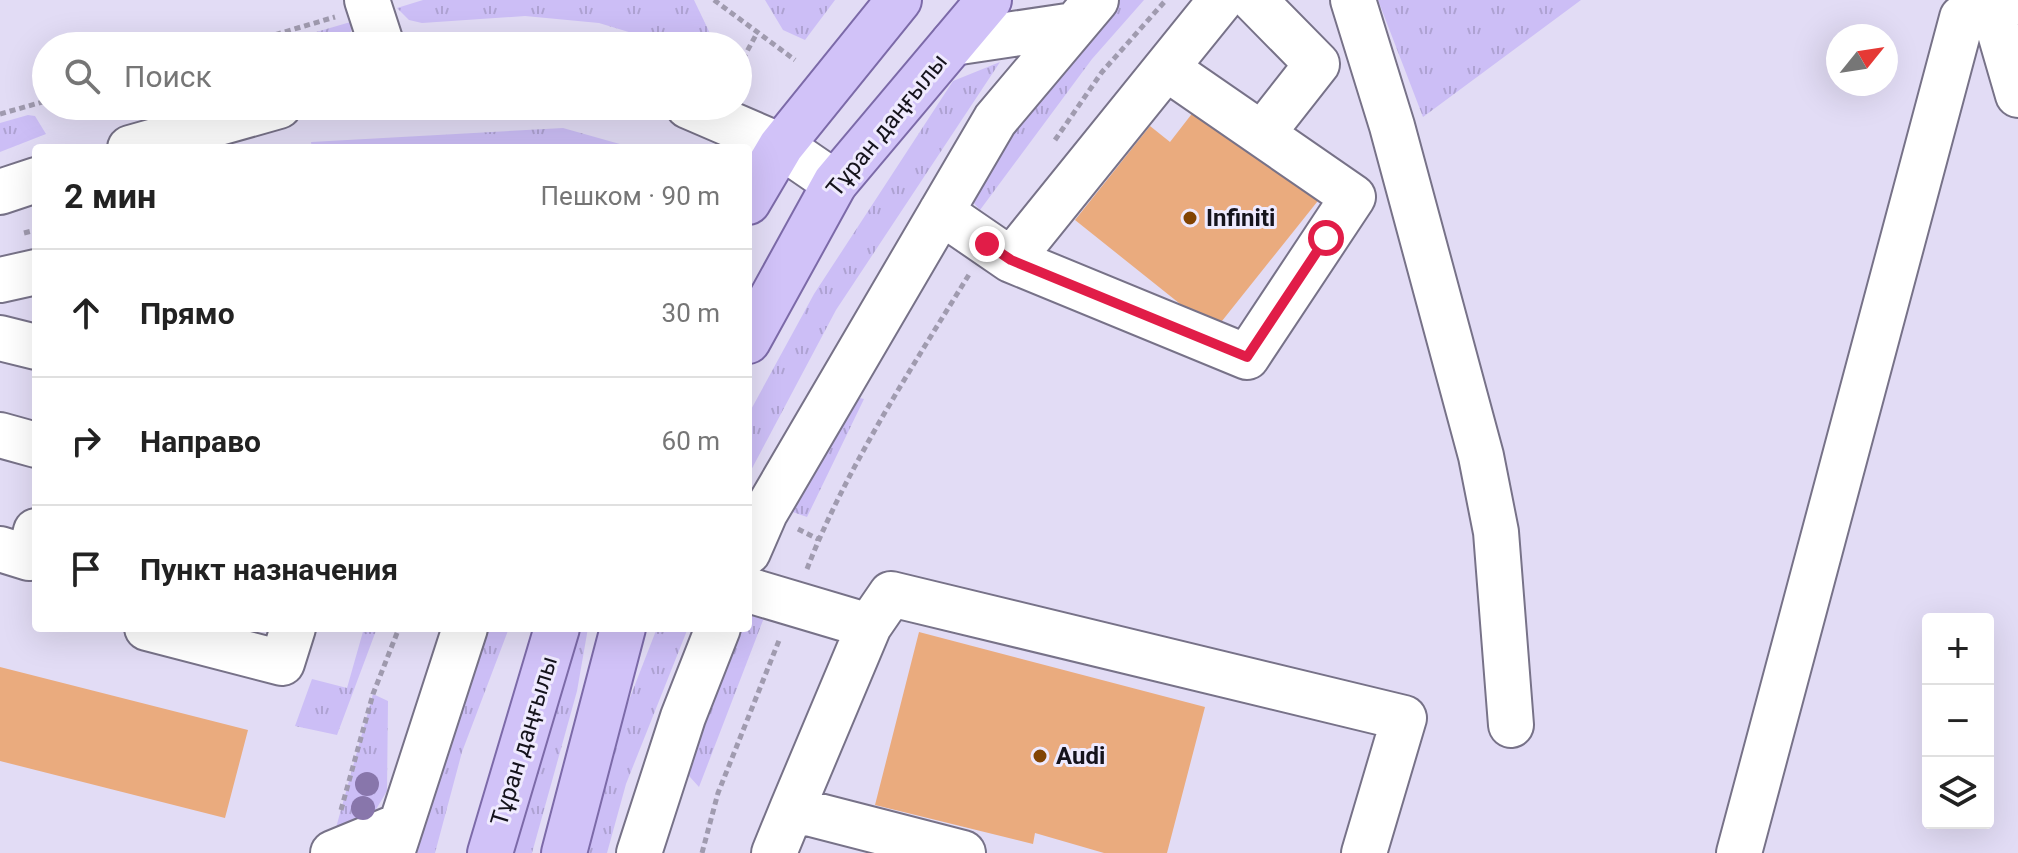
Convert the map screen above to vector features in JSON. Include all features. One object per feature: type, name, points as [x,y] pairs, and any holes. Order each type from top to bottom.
[{"type":"main road","points":[[752,195],[781,146],[899,0]]},
{"type":"main road","name":"Тұран даңғылы","points":[[752,334],[835,183],[989,0]]},
{"type":"main road","name":"Тұран даңғылы","points":[[490,853],[556,632]]},
{"type":"main road","points":[[564,853],[622,632]]},
{"type":"street","points":[[1011,260],[1221,0]]},
{"type":"street","points":[[1254,0],[1317,64],[1262,134]]},
{"type":"street","points":[[1353,0],[1397,141],[1481,456],[1496,532],[1511,725]]},
{"type":"street","points":[[1739,853],[1962,18],[2005,5],[2018,95]]},
{"type":"street","points":[[354,8],[372,32]]},
{"type":"street","points":[[953,43],[1085,13]]},
{"type":"street","points":[[752,543],[765,513],[995,120],[1085,13]]},
{"type":"street","points":[[941,212],[1011,260],[1247,357],[1353,197],[1166,68]]},
{"type":"street","points":[[144,144],[229,120]]},
{"type":"street","points":[[721,120],[781,146],[835,183]]},
{"type":"street","points":[[0,192],[32,181]]},
{"type":"street","points":[[0,280],[32,273]]},
{"type":"street","points":[[0,338],[32,346]]},
{"type":"street","points":[[0,435],[32,444]]},
{"type":"street","points":[[0,549],[29,558],[32,546]]},
{"type":"street","points":[[752,591],[869,626]]},
{"type":"street","points":[[774,853],[869,626],[891,594],[1404,718],[1364,853]]},
{"type":"street","points":[[162,632],[282,663],[292,632]]},
{"type":"street","points":[[336,837],[396,839],[464,632]]},
{"type":"street","points":[[640,853],[683,717],[716,632]]},
{"type":"street","points":[[792,809],[963,853]]},
{"type":"path","points":[[714,0],[795,60]]},
{"type":"path","points":[[280,32],[354,8]]},
{"type":"path","points":[[752,42],[757,33]]},
{"type":"path","points":[[0,114],[32,105]]},
{"type":"path","points":[[702,853],[718,793],[818,539]]},
{"type":"path","points":[[336,837],[373,694],[397,632]]},
{"type":"green space","points":[[423,0],[694,0],[709,32],[629,32],[599,23],[525,16],[422,23],[409,20],[397,8]]},
{"type":"green space","points":[[765,0],[835,0],[805,40],[783,30]]},
{"type":"green space","points":[[1114,0],[1144,0],[1092,59],[980,210],[963,191]]},
{"type":"green space","points":[[1378,0],[1581,0],[1423,117]]},
{"type":"green space","points":[[354,21],[351,32],[316,32]]},
{"type":"green space","points":[[1000,62],[836,310],[752,468],[752,408],[814,294],[953,81]]},
{"type":"green space","points":[[32,116],[32,120],[37,120],[46,134],[0,152],[0,123]]},
{"type":"green space","points":[[563,128],[620,144],[311,144]]},
{"type":"green space","points":[[856,397],[864,399],[807,517],[784,509]]},
{"type":"green space","points":[[767,610],[699,787],[680,766],[730,632],[752,632],[752,611]]},
{"type":"green space","points":[[363,632],[376,632],[337,735],[295,726],[312,679],[347,688]]},
{"type":"green space","points":[[476,632],[507,632],[462,752],[435,853],[402,853]]},
{"type":"green space","points":[[574,632],[587,632],[577,691],[532,853],[511,853]]},
{"type":"green space","points":[[655,632],[686,632],[626,784],[607,853],[581,853],[610,749]]},
{"type":"green space","points":[[373,694],[388,701],[387,791],[366,826],[334,835]]},
{"type":"building","name":"Infiniti","points":[[1201,102],[1321,197],[1214,331],[1075,220],[1150,126],[1170,142]]},
{"type":"building","name":"Audi","points":[[919,632],[1205,707],[1167,853],[1104,853],[1035,833],[1033,844],[875,805]]},
{"type":"building","points":[[0,667],[248,730],[225,818],[0,761]]},
{"type":"place","name":"Infiniti","points":[[1190,218]]},
{"type":"place","name":"Audi","points":[[1040,756]]},
{"type":"route","points":[[987,244],[1011,260],[1247,357],[1326,238]]}]
